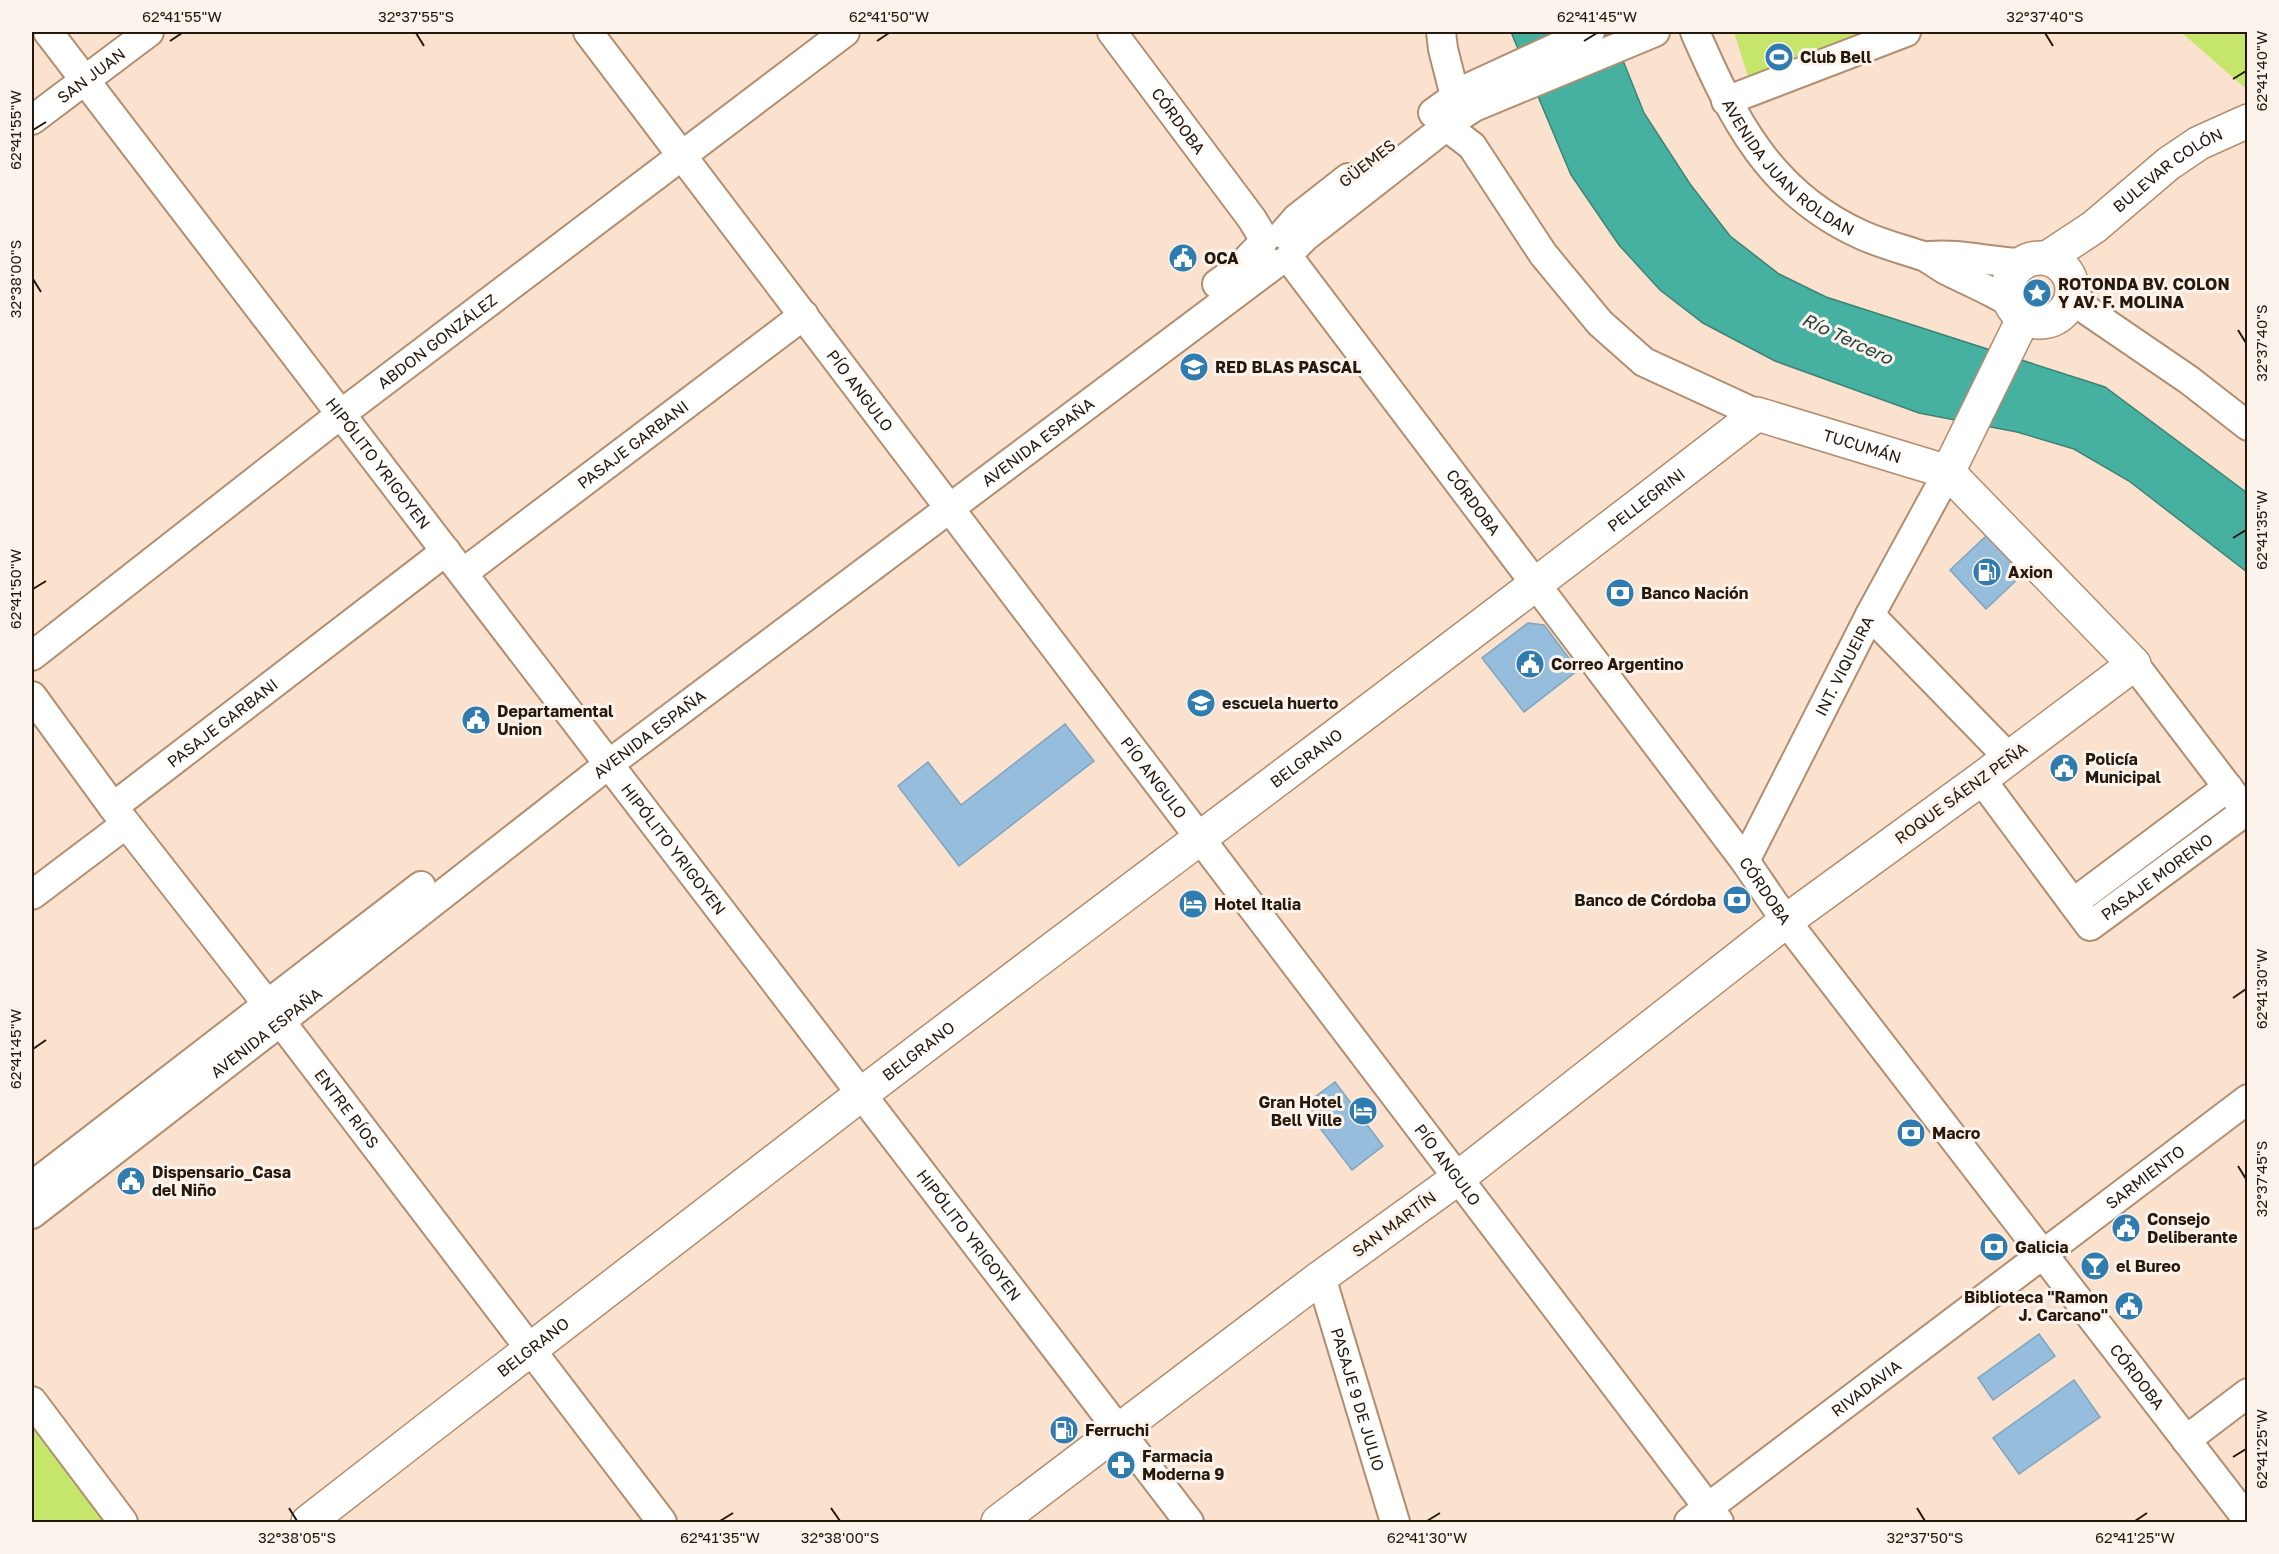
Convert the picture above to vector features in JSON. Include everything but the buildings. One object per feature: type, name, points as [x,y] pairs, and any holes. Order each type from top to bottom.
[{"type":"main road","name":"BULEVAR COLÓN","points":[[2017,319],[2049,321],[2056,281],[2094,227],[2168,164],[2199,143],[2247,121]]},
{"type":"main road","points":[[1948,472],[2017,319],[2008,291],[2010,278],[2056,281]]},
{"type":"main road","name":"TUCUMÁN","points":[[1757,414],[1948,472],[2134,664]]},
{"type":"main road","name":"PELLEGRINI","points":[[1535,586],[1757,414]]},
{"type":"main road","name":"BELGRANO","points":[[308,1522],[862,1094],[1535,586]]},
{"type":"main road","name":"ROQUE SÁENZ PEÑA","points":[[1786,921],[2134,664]]},
{"type":"main road","name":"SAN MARTÍN","points":[[998,1522],[1321,1277],[1458,1178],[1786,921]]},
{"type":"street","name":"HIPÓLITO YRIGOYEN","points":[[48,32],[1189,1522]]},
{"type":"street","name":"SAN JUAN","points":[[32,120],[149,32]]},
{"type":"street","name":"PÍO ANGULO","points":[[588,32],[1458,1178],[1705,1518]]},
{"type":"street","name":"ABDON GONZÁLEZ","points":[[32,656],[341,414],[845,32]]},
{"type":"street","name":"CÓRDOBA","points":[[1112,32],[1252,219],[1278,246]]},
{"type":"street","name":"CÓRDOBA","points":[[1129,32],[1278,246],[1745,861],[1786,921],[2247,1520]]},
{"type":"street","points":[[1441,32],[1453,113]]},
{"type":"street","points":[[1453,113],[1466,89],[1590,32]]},
{"type":"street","points":[[1453,113],[1474,107],[1656,32]]},
{"type":"street","name":"AVENIDA JUAN ROLDAN","points":[[1695,32],[1726,101],[1752,143],[1784,182],[1817,210],[1860,234],[1924,257],[1950,272],[1988,288],[2017,319]]},
{"type":"street","points":[[1726,101],[1906,32]]},
{"type":"street","name":"GÜEMES","points":[[1278,246],[1297,218],[1453,113]]},
{"type":"street","name":"TUCUMÁN","points":[[1453,113],[1543,254],[1600,323],[1644,362],[1757,414]]},
{"type":"street","name":"AVENIDA ESPAÑA","points":[[32,1214],[274,1014],[603,756],[1278,246]]},
{"type":"street","name":"AVENIDA JUAN ROLDAN","points":[[1924,257],[1948,256],[2001,263],[2056,281]]},
{"type":"street","points":[[2056,281],[2114,330],[2189,380],[2247,426]]},
{"type":"street","name":"PASAJE GARBANI","points":[[32,895],[120,816],[454,562],[804,315]]},
{"type":"street","name":"INT. VIQUEIRA","points":[[1745,861],[1870,615],[1948,472]]},
{"type":"street","points":[[1870,615],[2009,758]]},
{"type":"street","name":"TUCUMÁN","points":[[2134,664],[2247,812]]},
{"type":"street","name":"ENTRE RÍOS","points":[[32,696],[120,816],[662,1522]]},
{"type":"street","name":"PASAJE MORENO","points":[[1981,779],[2090,926],[2247,812]]},
{"type":"street","name":"PASAJE MORENO","points":[[2073,903],[2228,787]]},
{"type":"street","name":"AVENIDA ESPAÑA","points":[[32,1186],[274,1014]]},
{"type":"street","name":"SARMIENTO","points":[[2042,1253],[2247,1099]]},
{"type":"street","name":"RIVADAVIA","points":[[1705,1518],[2042,1253]]},
{"type":"street","name":"PASAJE 9 DE JULIO","points":[[1321,1277],[1395,1522]]},
{"type":"street","points":[[2186,1440],[2247,1393]]},
{"type":"street","points":[[32,1401],[123,1522]]},
{"type":"green space","name":"Club Bell","points":[[1734,32],[1882,32],[1750,83]]},
{"type":"green space","points":[[2181,32],[2247,32],[2247,87],[2245,88]]},
{"type":"green space","points":[[32,1409],[118,1522],[32,1522]]},
{"type":"water","name":"Río Tercero","points":[[1511,32],[1613,32],[1644,113],[1690,184],[1730,236],[1779,274],[1826,297],[2105,387],[2247,493],[2247,572],[2129,481],[2074,449],[2017,432],[1919,413],[1775,361],[1703,323],[1660,290],[1619,245],[1571,175]]},
{"type":"place","name":"Club Bell","points":[[1779,57]]},
{"type":"place","name":"OCA","points":[[1183,258]]},
{"type":"place","name":"ROTONDA BV. COLON Y AV. F. MOLINA","points":[[2037,293]]},
{"type":"place","name":"RED BLAS PASCAL","points":[[1194,367]]},
{"type":"place","name":"Axion","points":[[1987,572]]},
{"type":"place","name":"Banco Nación","points":[[1620,593]]},
{"type":"place","name":"Correo Argentino","points":[[1530,664]]},
{"type":"place","name":"escuela huerto","points":[[1201,703]]},
{"type":"place","name":"Departamental Union","points":[[476,720]]},
{"type":"place","name":"Policía Municipal","points":[[2064,768]]},
{"type":"place","name":"Banco de Córdoba","points":[[1737,900]]},
{"type":"place","name":"Hotel Italia","points":[[1193,904]]},
{"type":"place","name":"Gran Hotel Bell Ville","points":[[1363,1111]]},
{"type":"place","name":"Macro","points":[[1911,1133]]},
{"type":"place","name":"Dispensario_Casa del Niño","points":[[131,1181]]},
{"type":"place","name":"Consejo Deliberante","points":[[2126,1228]]},
{"type":"place","name":"Galicia","points":[[1994,1247]]},
{"type":"place","name":"el Bureo","points":[[2095,1266]]},
{"type":"place","name":"Biblioteca \"Ramon J. Carcano\"","points":[[2129,1306]]},
{"type":"place","name":"Ferruchi","points":[[1064,1430]]},
{"type":"place","name":"Farmacia Moderna 9","points":[[1121,1465]]}]
